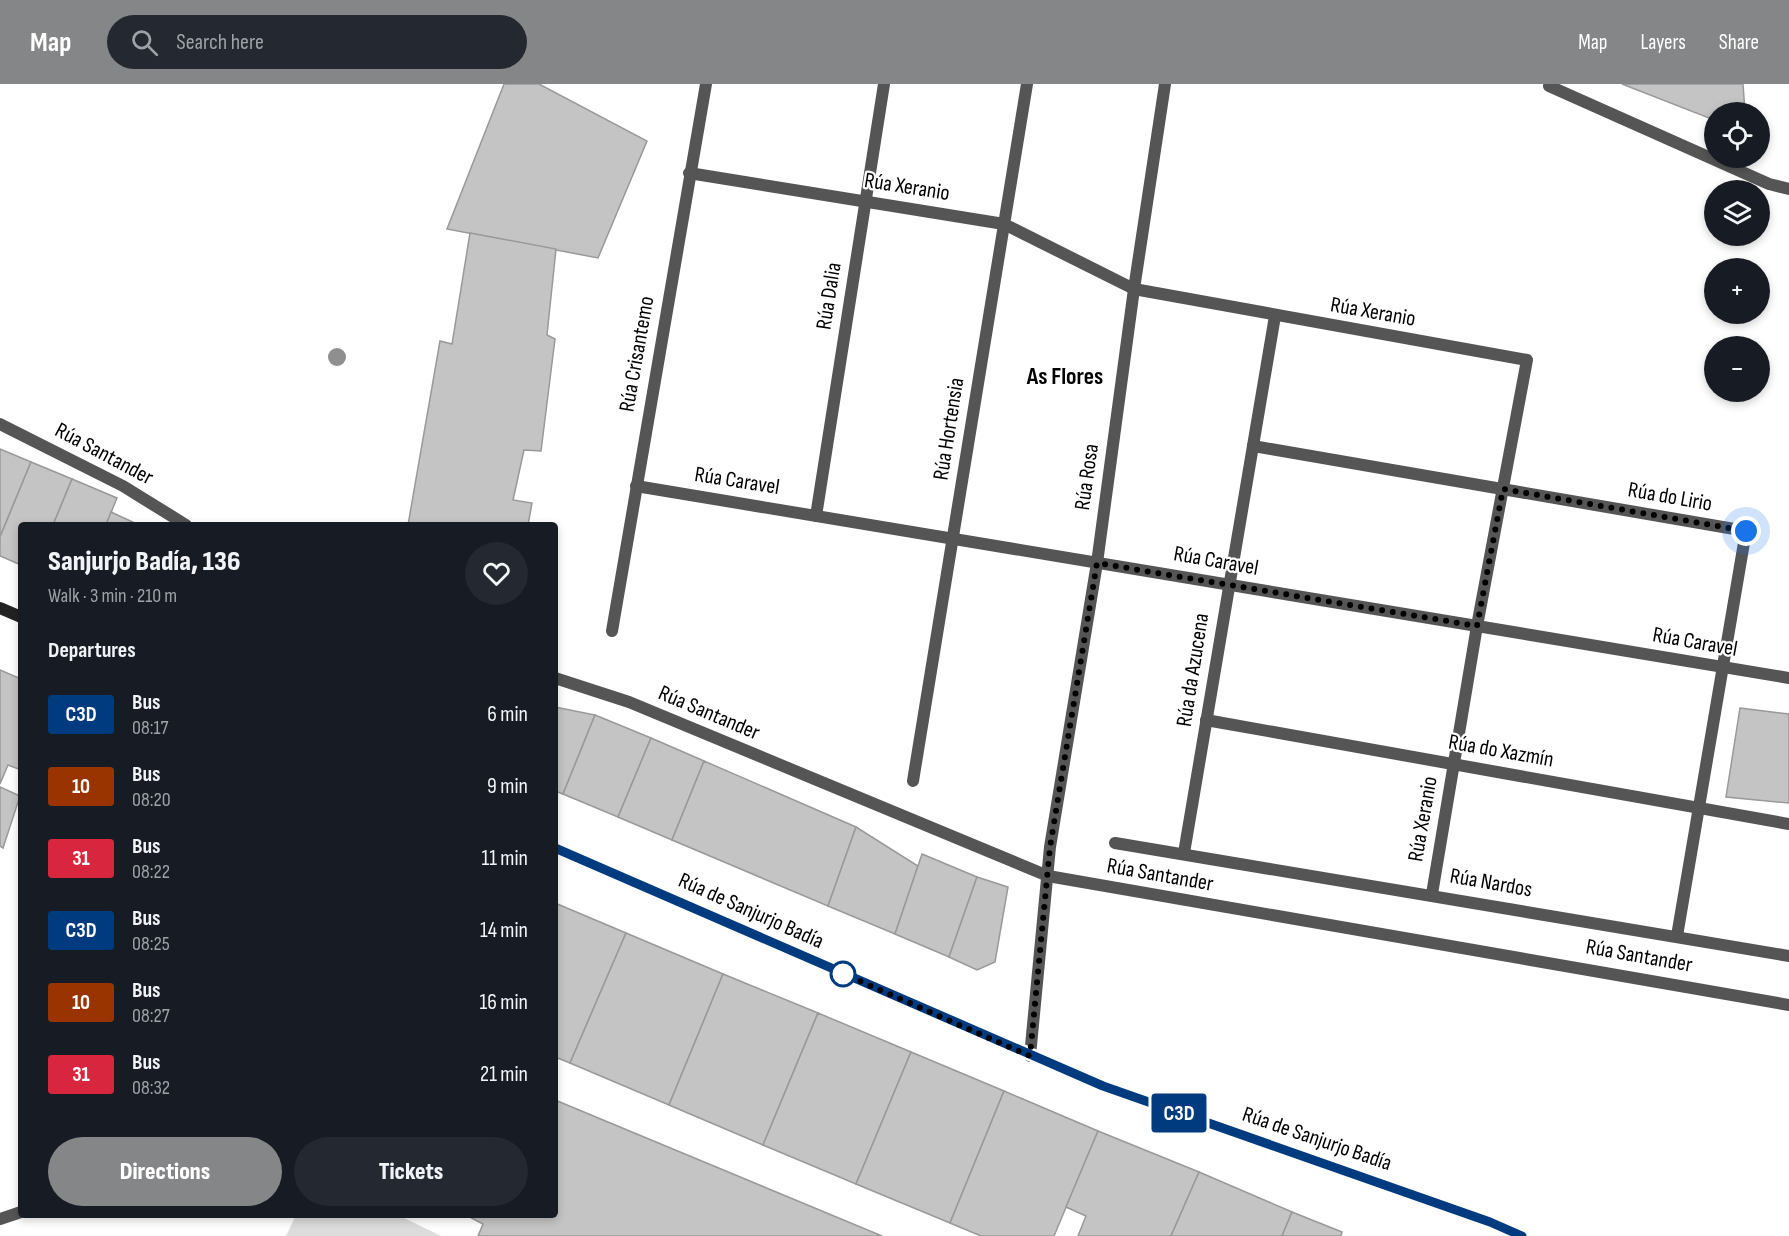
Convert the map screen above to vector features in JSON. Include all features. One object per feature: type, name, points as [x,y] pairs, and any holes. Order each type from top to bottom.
[{"type":"main road","points":[[0,608],[18,616]]},
{"type":"main road","name":"Rúa de Sanjurjo Badía","points":[[558,849],[1103,1086],[1490,1222],[1522,1236]]},
{"type":"street","name":"Rúa Crisantemo","points":[[612,631],[706,84]]},
{"type":"street","name":"Rúa Dalia","points":[[816,516],[884,84]]},
{"type":"street","name":"Rúa Hortensia","points":[[913,781],[1027,84]]},
{"type":"street","name":"Rúa Rosa","points":[[1048,876],[1050,847],[1097,563],[1134,289],[1165,84]]},
{"type":"street","points":[[1550,84],[1549,86],[1769,184],[1789,189]]},
{"type":"street","name":"Rúa Xeranio","points":[[689,173],[1004,224],[1134,289],[1527,360],[1477,626],[1431,894]]},
{"type":"street","name":"Rúa da Azucena","points":[[1184,853],[1275,316]]},
{"type":"street","name":"Rúa Santander","points":[[0,424],[123,486],[181,522]]},
{"type":"street","name":"Rúa do Lirio","points":[[1253,446],[1746,531],[1677,936]]},
{"type":"street","name":"Rúa Caravel","points":[[636,486],[1789,678]]},
{"type":"street","name":"Rúa Santander","points":[[558,679],[629,702],[1048,876],[1789,1005]]},
{"type":"street","name":"Rúa do Xazmín","points":[[1206,720],[1789,824]]},
{"type":"street","name":"Rúa Nardos","points":[[1115,843],[1431,894],[1789,956]]},
{"type":"street","points":[[1030,1056],[1048,876]]},
{"type":"street","points":[[0,1219],[18,1213]]},
{"type":"shaded area","points":[[295,1218],[404,1218],[441,1236],[286,1236]]},
{"type":"building","points":[[504,84],[539,84],[647,141],[598,258],[447,229]]},
{"type":"building","points":[[1622,84],[1743,84],[1744,102],[1704,102],[1704,116]]},
{"type":"building","points":[[470,233],[556,249],[547,335],[555,339],[541,451],[524,450],[513,500],[532,503],[529,522],[409,522],[440,341],[452,344]]},
{"type":"building","points":[[0,449],[31,462],[0,537]]},
{"type":"building","points":[[31,462],[72,479],[54,522],[18,522],[18,564],[0,556],[0,537]]},
{"type":"building","points":[[72,479],[117,498],[107,522],[54,522]]},
{"type":"building","points":[[111,512],[133,522],[107,522]]},
{"type":"building","points":[[0,670],[18,678],[18,769],[8,765],[0,784]]},
{"type":"building","points":[[558,708],[595,715],[563,794],[558,792]]},
{"type":"building","points":[[1740,708],[1789,714],[1789,803],[1726,797]]},
{"type":"building","points":[[595,715],[651,738],[618,817],[563,794]]},
{"type":"building","points":[[651,738],[704,761],[672,840],[618,817]]},
{"type":"building","points":[[704,761],[856,827],[828,906],[672,840]]},
{"type":"building","points":[[0,787],[18,795],[18,802],[3,848],[0,846]]},
{"type":"building","points":[[856,827],[918,866],[895,934],[828,906]]},
{"type":"building","points":[[922,854],[977,877],[949,957],[895,934]]},
{"type":"building","points":[[977,877],[1008,887],[995,962],[977,970],[949,957]]},
{"type":"building","points":[[558,904],[626,933],[570,1063],[558,1058]]},
{"type":"building","points":[[626,933],[723,974],[669,1105],[570,1063]]},
{"type":"building","points":[[723,974],[818,1013],[763,1145],[669,1105]]},
{"type":"building","points":[[818,1013],[911,1052],[856,1184],[763,1145]]},
{"type":"building","points":[[911,1052],[1004,1091],[950,1223],[856,1184]]},
{"type":"building","points":[[1004,1091],[1098,1131],[1054,1236],[981,1236],[950,1223]]},
{"type":"building","points":[[558,1101],[882,1236],[478,1236],[483,1224],[472,1218],[558,1218]]},
{"type":"building","points":[[1098,1131],[1199,1172],[1171,1236],[1078,1236],[1086,1216],[1066,1207]]},
{"type":"building","points":[[1199,1172],[1292,1212],[1282,1236],[1171,1236]]},
{"type":"building","points":[[1292,1212],[1342,1232],[1341,1236],[1282,1236]]},
{"type":"bus line","name":"C3D","points":[[558,849],[1103,1086],[1490,1222],[1522,1236]]},
{"type":"district","name":"As Flores","points":[[1065,376]]},
{"type":"route","points":[[843,974],[837,971],[1030,1056],[1050,847],[1097,563],[1477,626],[1503,489],[1746,531]]}]
